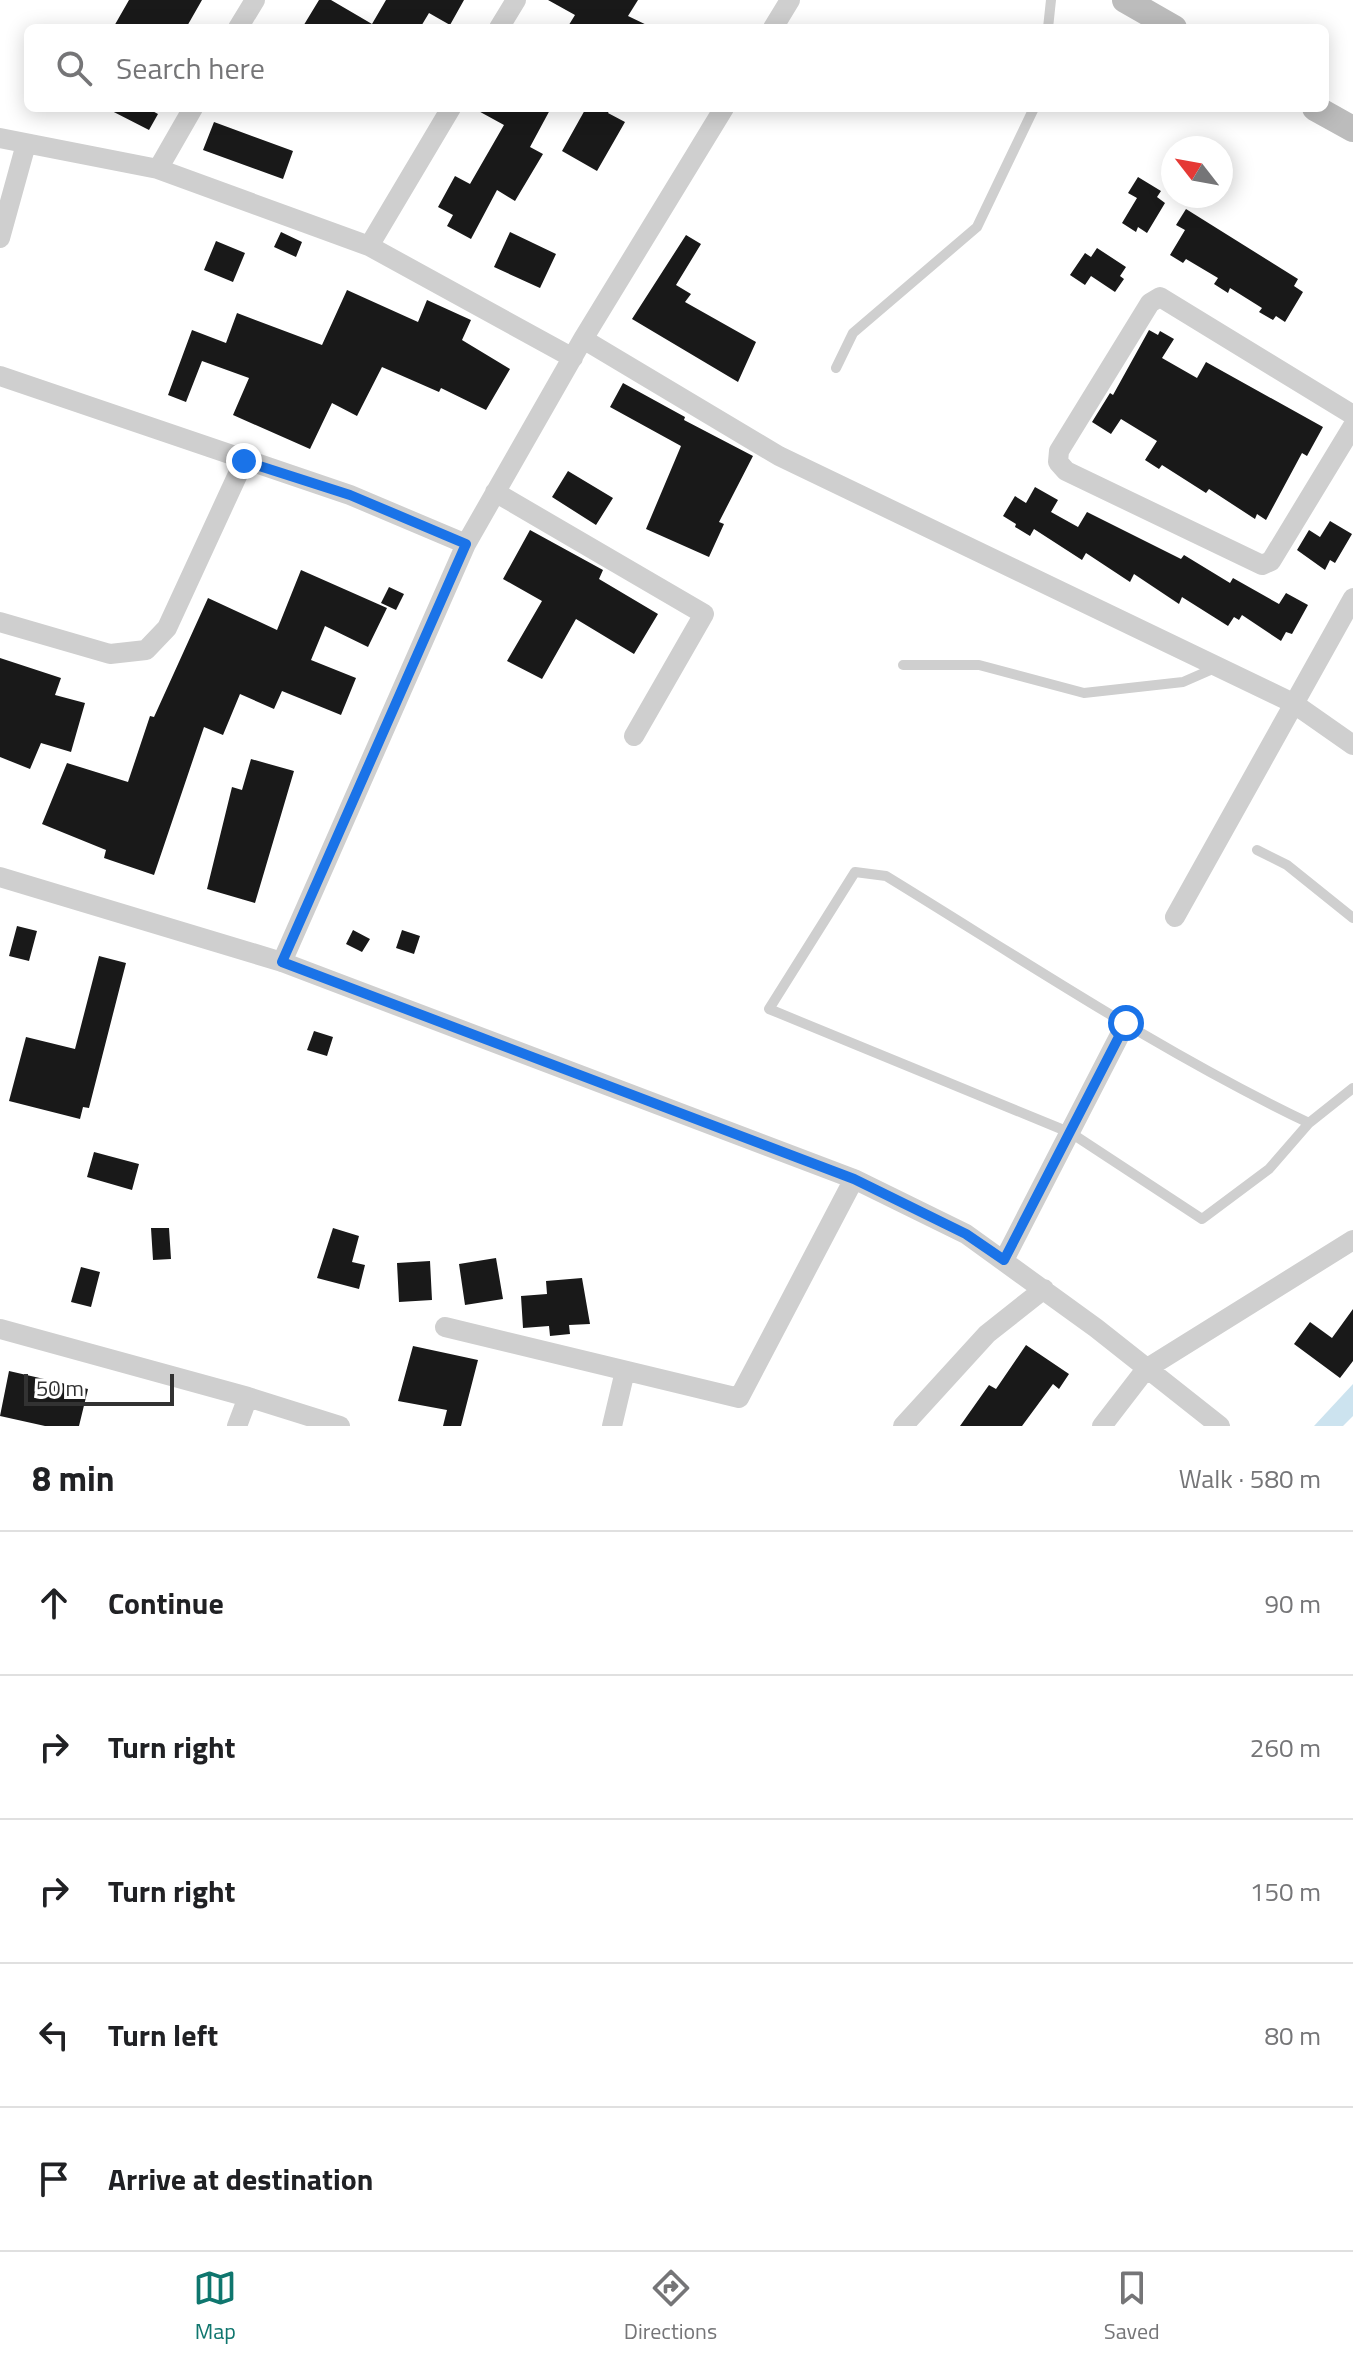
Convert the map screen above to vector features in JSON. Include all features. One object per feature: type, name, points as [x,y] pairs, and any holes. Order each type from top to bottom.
[{"type":"street","points":[[240,24],[255,0]]},
{"type":"street","points":[[501,24],[516,0]]},
{"type":"street","points":[[775,24],[790,0]]},
{"type":"street","points":[[1125,0],[1167,24]]},
{"type":"street","points":[[158,169],[191,112]]},
{"type":"street","points":[[369,246],[449,112]]},
{"type":"street","points":[[282,962],[466,544],[583,339],[722,112]]},
{"type":"street","points":[[1322,112],[1353,129]]},
{"type":"street","points":[[0,138],[158,169],[369,246],[573,358]]},
{"type":"street","points":[[0,238],[26,144]]},
{"type":"street","points":[[1353,415],[1160,297],[1150,303],[1059,451],[1058,462],[1080,479],[1262,565],[1271,561],[1353,426]]},
{"type":"street","points":[[583,339],[779,456],[1293,703],[1353,745]]},
{"type":"street","points":[[0,376],[350,495],[466,544]]},
{"type":"street","points":[[0,622],[110,654],[146,650],[167,628],[244,461]]},
{"type":"street","points":[[495,492],[704,614],[634,736]]},
{"type":"street","points":[[1175,917],[1353,598]]},
{"type":"street","points":[[0,877],[282,962],[854,1179],[966,1234],[1044,1289],[1220,1426]]},
{"type":"street","points":[[1004,1260],[1126,1023]]},
{"type":"street","points":[[445,1327],[739,1398],[854,1179]]},
{"type":"street","points":[[1102,1426],[1146,1369],[1353,1240]]},
{"type":"street","points":[[903,1426],[987,1334],[1044,1289]]},
{"type":"street","points":[[0,1329],[248,1397],[340,1426]]},
{"type":"street","points":[[612,1426],[625,1371]]},
{"type":"street","points":[[237,1426],[248,1397]]},
{"type":"lane","points":[[1048,24],[1051,0]]},
{"type":"lane","points":[[836,368],[853,333],[977,227],[1032,112]]},
{"type":"lane","points":[[903,665],[979,665],[1084,693],[1183,682],[1215,668]]},
{"type":"lane","points":[[1257,850],[1287,865],[1353,918]]},
{"type":"lane","points":[[1309,1123],[1251,1096],[886,876],[855,872],[769,1009],[1071,1133],[1202,1219],[1269,1169],[1309,1123],[1353,1088]]},
{"type":"water","points":[[1353,1384],[1353,1416],[1343,1426],[1314,1426]]},
{"type":"building","points":[[129,0],[202,0],[188,24],[115,24]]},
{"type":"building","points":[[319,0],[331,0],[372,24],[304,24]]},
{"type":"building","points":[[386,0],[464,0],[451,24],[429,13],[422,24],[372,24]]},
{"type":"building","points":[[548,0],[638,0],[628,16],[645,24],[569,24],[575,15]]},
{"type":"building","points":[[114,112],[154,112],[158,114],[149,130]]},
{"type":"building","points":[[480,112],[549,112],[530,147],[543,154],[515,201],[497,190],[471,239],[447,226],[453,215],[438,207],[455,176],[470,184],[504,125]]},
{"type":"building","points":[[584,112],[609,112],[625,122],[597,171],[562,151]]},
{"type":"building","points":[[214,122],[293,151],[283,179],[203,150]]},
{"type":"building","points":[[1138,177],[1161,191],[1157,197],[1161,200],[1162,208],[1147,233],[1138,227],[1136,232],[1122,223],[1137,198],[1128,193]]},
{"type":"building","points":[[1186,209],[1298,279],[1294,286],[1303,292],[1285,322],[1276,316],[1273,320],[1259,312],[1262,308],[1230,288],[1228,293],[1214,284],[1218,278],[1186,259],[1183,263],[1170,255],[1185,230],[1176,225]]},
{"type":"building","points":[[281,232],[302,242],[296,257],[274,247]]},
{"type":"building","points":[[510,232],[556,254],[540,288],[494,267]]},
{"type":"building","points":[[686,235],[701,244],[676,285],[691,294],[685,302],[756,342],[738,382],[632,319]]},
{"type":"building","points":[[216,241],[245,253],[233,282],[204,270]]},
{"type":"building","points":[[1097,248],[1126,267],[1120,276],[1124,279],[1115,292],[1091,276],[1085,285],[1070,275],[1085,253],[1091,257]]},
{"type":"building","points":[[347,290],[418,322],[427,300],[471,320],[462,340],[510,369],[486,410],[441,388],[439,392],[382,367],[357,416],[332,403],[310,449],[233,415],[249,378],[202,361],[186,402],[168,395],[192,330],[226,343],[237,313],[322,345]]},
{"type":"building","points":[[1149,330],[1158,335],[1160,331],[1174,339],[1162,358],[1197,378],[1206,362],[1323,427],[1307,456],[1302,453],[1266,520],[1257,514],[1255,519],[1209,489],[1206,493],[1162,465],[1159,469],[1145,460],[1157,441],[1121,419],[1111,434],[1092,422],[1110,393],[1113,395]]},
{"type":"building","points":[[623,383],[753,456],[719,522],[724,524],[709,557],[646,529],[681,446],[610,407]]},
{"type":"building","points":[[568,471],[613,498],[596,525],[552,497]]},
{"type":"building","points":[[1035,487],[1058,500],[1051,512],[1078,527],[1087,512],[1181,559],[1184,555],[1230,583],[1233,578],[1279,604],[1286,593],[1308,605],[1292,634],[1286,632],[1281,641],[1242,615],[1239,620],[1234,617],[1228,626],[1182,597],[1179,604],[1134,574],[1130,582],[1086,553],[1082,560],[1034,529],[1030,536],[1015,527],[1016,524],[1003,516],[1015,496],[1026,503]]},
{"type":"building","points":[[1330,521],[1352,534],[1335,563],[1330,560],[1325,570],[1297,550],[1309,530],[1320,537]]},
{"type":"building","points":[[530,530],[603,570],[599,579],[658,614],[634,654],[576,619],[542,679],[507,661],[542,601],[503,579]]},
{"type":"building","points":[[301,570],[387,608],[368,647],[325,626],[311,660],[356,678],[341,715],[282,691],[274,709],[240,694],[223,735],[204,727],[154,875],[104,858],[106,850],[42,824],[67,763],[128,782],[150,716],[154,717],[208,598],[277,630]]},
{"type":"building","points":[[389,587],[404,594],[396,610],[381,603]]},
{"type":"building","points":[[0,658],[61,678],[55,695],[85,703],[71,752],[41,743],[30,769],[0,757]]},
{"type":"building","points":[[251,759],[294,771],[255,903],[207,889],[232,787],[242,790]]},
{"type":"building","points":[[17,926],[37,931],[29,961],[9,956]]},
{"type":"building","points":[[353,930],[370,939],[362,952],[346,944]]},
{"type":"building","points":[[402,930],[420,936],[414,954],[396,948]]},
{"type":"building","points":[[99,956],[126,963],[89,1108],[83,1107],[80,1119],[9,1101],[26,1037],[75,1049]]},
{"type":"building","points":[[314,1031],[333,1037],[327,1056],[307,1050]]},
{"type":"building","points":[[94,1152],[139,1164],[132,1190],[87,1177]]},
{"type":"building","points":[[151,1228],[169,1228],[171,1259],[153,1260]]},
{"type":"building","points":[[333,1228],[359,1236],[352,1262],[365,1265],[359,1289],[317,1278]]},
{"type":"building","points":[[496,1258],[503,1299],[465,1305],[459,1264]]},
{"type":"building","points":[[430,1261],[432,1300],[399,1302],[397,1263]]},
{"type":"building","points":[[81,1267],[100,1272],[91,1307],[71,1302]]},
{"type":"building","points":[[582,1278],[590,1324],[569,1325],[570,1334],[550,1336],[549,1326],[523,1328],[521,1296],[547,1294],[546,1281]]},
{"type":"building","points":[[1353,1309],[1353,1361],[1340,1378],[1294,1344],[1310,1322],[1332,1338]]},
{"type":"building","points":[[1026,1345],[1069,1374],[1059,1389],[1053,1384],[1022,1426],[960,1426],[989,1385],[996,1389]]},
{"type":"building","points":[[413,1346],[478,1360],[461,1426],[443,1426],[447,1410],[398,1401]]},
{"type":"building","points":[[9,1371],[88,1389],[79,1426],[45,1426],[0,1416]]},
{"type":"route","points":[[244,461],[350,495],[466,544],[282,962],[854,1179],[966,1234],[1004,1260],[1126,1023]]}]
